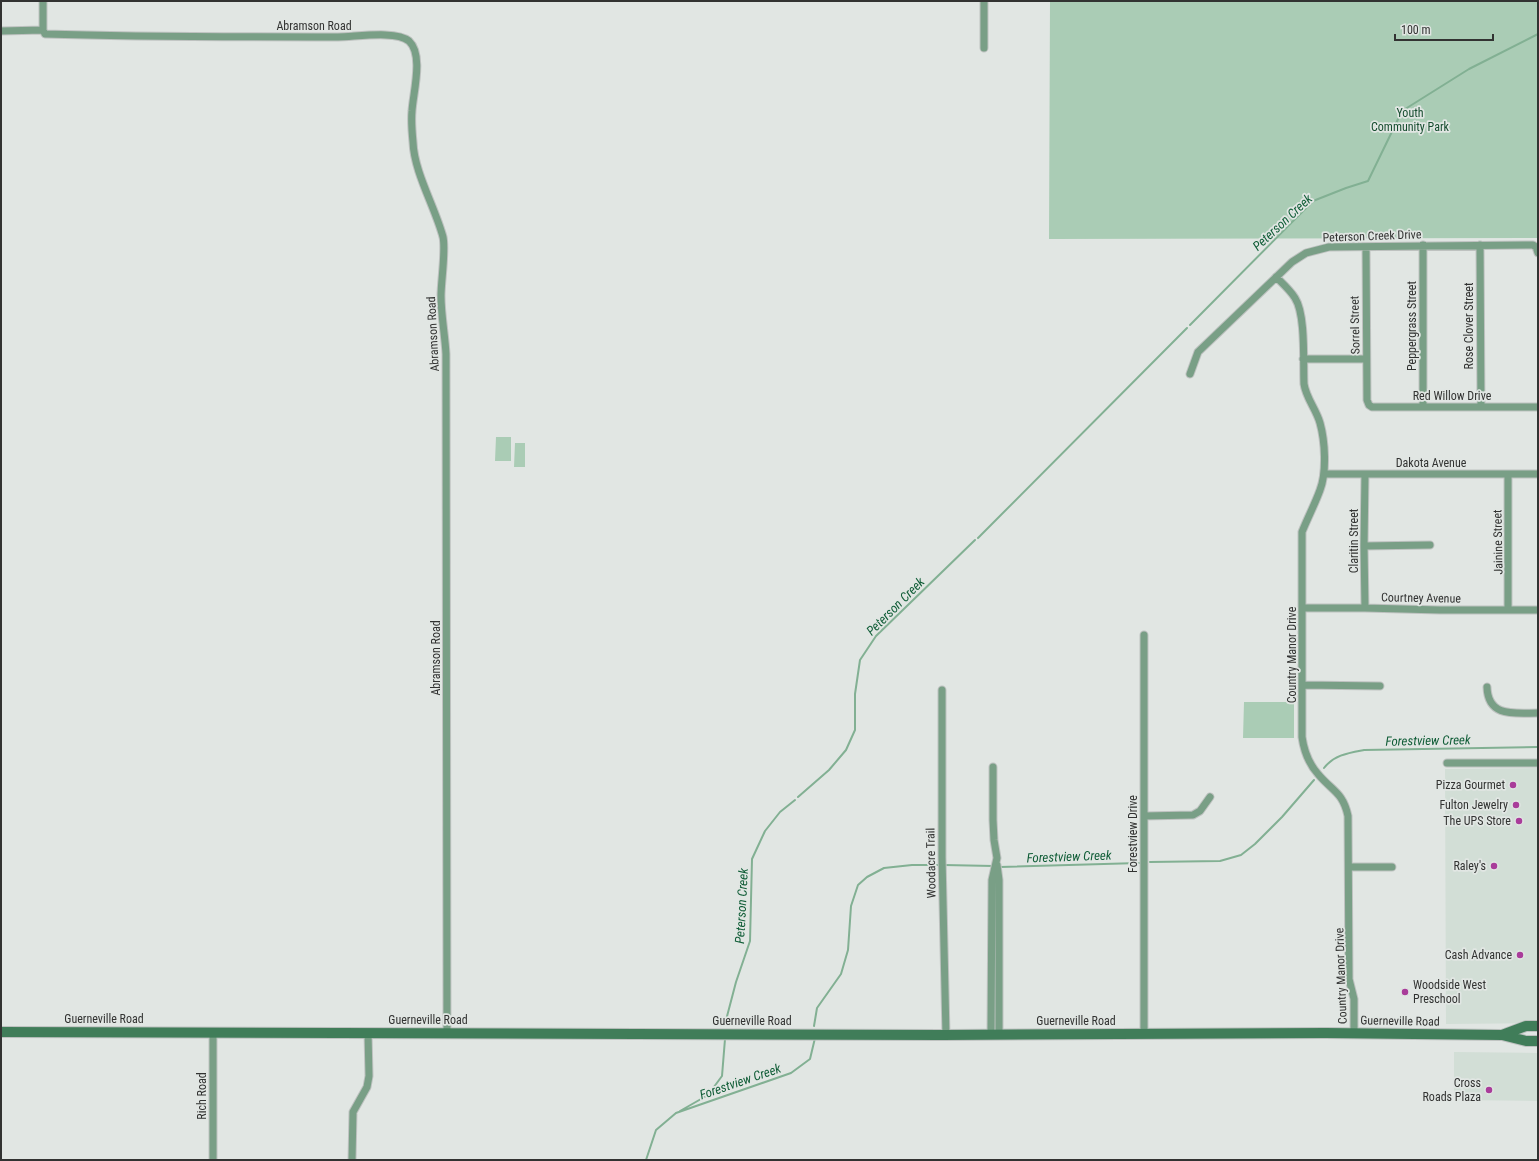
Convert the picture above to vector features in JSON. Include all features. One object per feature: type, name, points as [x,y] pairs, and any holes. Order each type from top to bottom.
[{"type":"main road","name":"Guerneville Road","points":[[1502,1035],[1526,1026],[1538,1026]]},
{"type":"main road","name":"Guerneville Road","points":[[1,1032],[946,1035],[1354,1033],[1502,1035],[1526,1041],[1538,1041]]},
{"type":"street","points":[[1,31],[43,30],[43,1]]},
{"type":"street","points":[[984,1],[984,48]]},
{"type":"street","name":"Abramson Road","points":[[43,30],[45,34],[143,37],[349,37],[388,35],[399,36],[409,41],[414,49],[417,63],[412,112],[413,146],[419,173],[434,208],[444,240],[441,297],[446,354],[447,1033]]},
{"type":"street","name":"Peterson Creek Drive","points":[[1190,374],[1198,352],[1292,262],[1306,253],[1329,247],[1423,245],[1533,245],[1537,250]]},
{"type":"street","name":"Peppergrass Street","points":[[1423,245],[1423,407]]},
{"type":"street","name":"Rose Clover Street","points":[[1480,245],[1481,407]]},
{"type":"street","name":"Sorrel Street","points":[[1366,246],[1366,359],[1368,404]]},
{"type":"street","name":"Country Manor Drive","points":[[1276,277],[1295,298],[1302,321],[1305,393],[1320,422],[1322,436],[1324,474],[1321,489],[1302,532],[1302,737],[1304,748],[1314,768],[1339,794],[1347,811],[1349,825],[1350,867],[1350,979],[1354,999],[1354,1033]]},
{"type":"street","points":[[1303,359],[1366,359]]},
{"type":"street","name":"Red Willow Drive","points":[[1368,404],[1372,407],[1538,406]]},
{"type":"street","name":"Dakota Avenue","points":[[1324,474],[1538,474]]},
{"type":"street","name":"Claritin Street","points":[[1365,474],[1365,608]]},
{"type":"street","name":"Jainine Street","points":[[1508,474],[1508,609]]},
{"type":"street","points":[[1364,546],[1430,545]]},
{"type":"street","name":"Courtney Avenue","points":[[1303,608],[1538,610]]},
{"type":"street","name":"Forestview Drive","points":[[1144,635],[1144,1033]]},
{"type":"street","points":[[1302,685],[1380,686]]},
{"type":"street","points":[[1487,687],[1488,698],[1492,705],[1499,710],[1509,712],[1538,713]]},
{"type":"street","name":"Woodacre Trail","points":[[942,690],[942,857],[946,1035]]},
{"type":"street","points":[[1448,763],[1538,763]]},
{"type":"street","points":[[993,767],[994,840],[999,880],[995,1034]]},
{"type":"street","points":[[1144,816],[1193,815],[1200,811],[1210,797]]},
{"type":"street","points":[[1350,867],[1392,867]]},
{"type":"street","name":"Rich Road","points":[[213,1160],[214,1033]]},
{"type":"street","points":[[352,1160],[353,1112],[367,1087],[369,1076],[368,1033]]},
{"type":"shaded area","points":[[1538,768],[1538,1023],[1446,1024],[1445,769]]},
{"type":"shaded area","points":[[1454,1052],[1538,1053],[1538,1101],[1454,1100]]},
{"type":"green space","name":"Youth Community Park","points":[[1050,1],[1538,1],[1538,238],[1049,239]]},
{"type":"green space","points":[[496,437],[511,437],[511,461],[495,461]]},
{"type":"green space","points":[[515,443],[525,443],[525,467],[514,467]]},
{"type":"green space","points":[[1244,702],[1294,702],[1294,738],[1243,738]]},
{"type":"waterway","name":"Peterson Creek","points":[[1190,325],[1313,201],[1368,181],[1402,111],[1469,69],[1538,34]]},
{"type":"waterway","name":"Peterson Creek","points":[[978,538],[1187,328]]},
{"type":"waterway","name":"Peterson Creek","points":[[798,797],[829,770],[846,750],[855,730],[855,694],[860,660],[876,636],[975,540]]},
{"type":"waterway","name":"Forestview Creek","points":[[1324,768],[1337,757],[1364,750],[1538,747]]},
{"type":"waterway","name":"Forestview Creek","points":[[1150,862],[1220,861],[1241,855],[1255,844],[1282,817],[1314,780]]},
{"type":"waterway","name":"Peterson Creek","points":[[725,1024],[736,982],[750,941],[752,859],[765,831],[780,812],[795,800]]},
{"type":"waterway","name":"Forestview Creek","points":[[1000,867],[1139,863]]},
{"type":"waterway","name":"Forestview Creek","points":[[814,1026],[817,1008],[841,974],[848,950],[851,906],[858,885],[867,877],[884,868],[912,865],[938,865]]},
{"type":"waterway","name":"Forestview Creek","points":[[944,865],[993,866]]},
{"type":"waterway","name":"Forestview Creek","points":[[676,1113],[791,1073],[810,1059],[815,1038]]},
{"type":"waterway","name":"Peterson Creek","points":[[680,1111],[708,1095],[722,1076],[725,1039]]},
{"type":"waterway","name":"Peterson Creek","points":[[646,1160],[656,1130],[676,1113]]},
{"type":"place","name":"Pizza Gourmet","points":[[1513,785]]},
{"type":"place","name":"Fulton Jewelry","points":[[1516,805]]},
{"type":"place","name":"The UPS Store","points":[[1519,821]]},
{"type":"place","name":"Raley's","points":[[1494,866]]},
{"type":"place","name":"Cash Advance","points":[[1520,955]]},
{"type":"place","name":"Woodside West Preschool","points":[[1405,992]]},
{"type":"place","name":"Cross Roads Plaza","points":[[1489,1090]]}]
